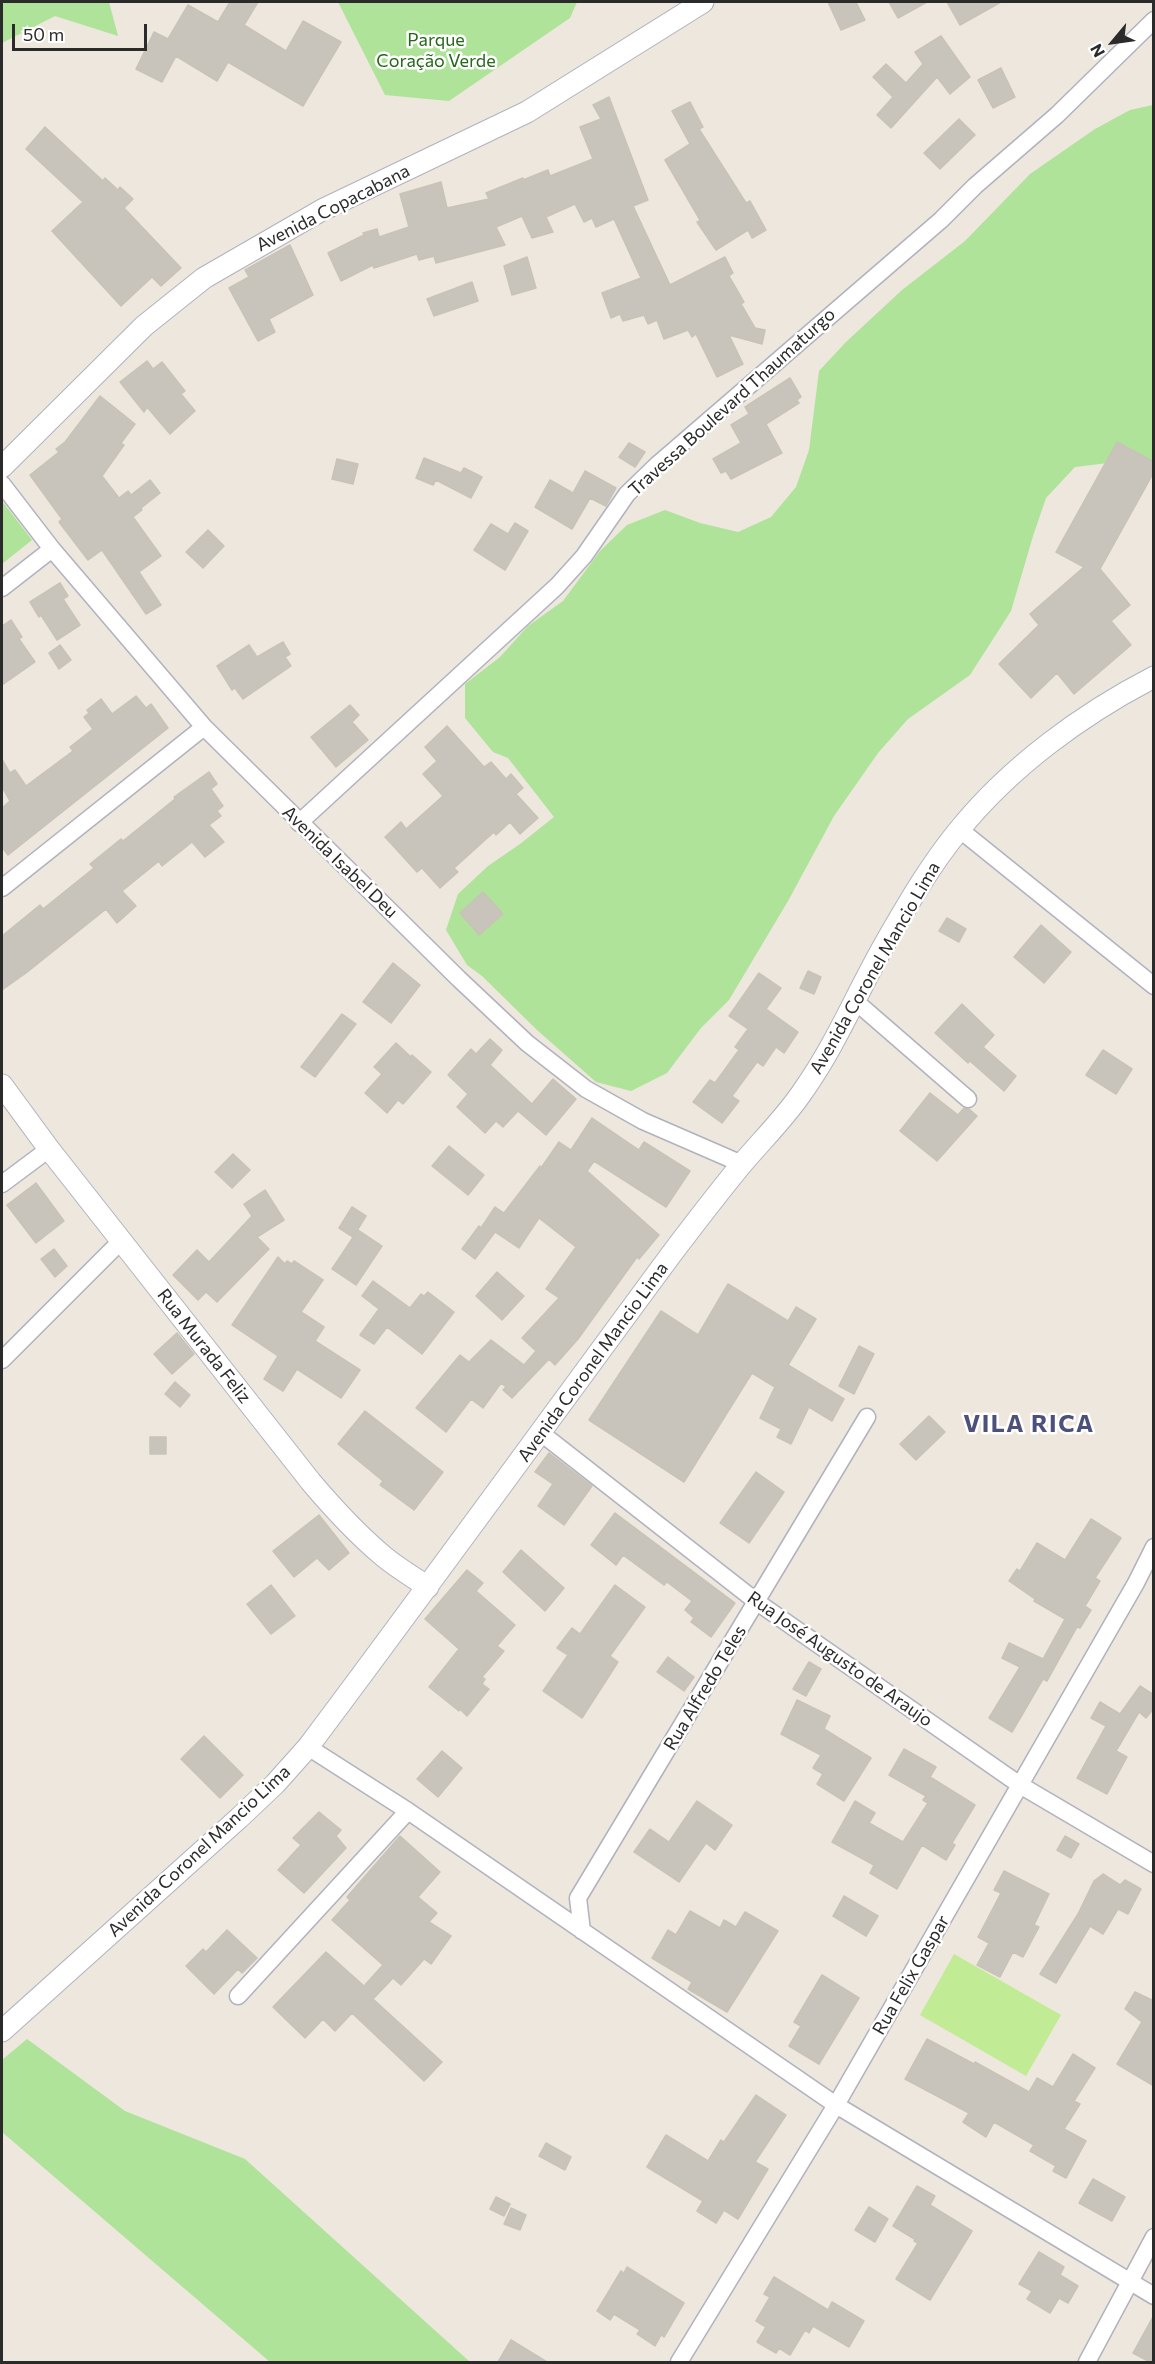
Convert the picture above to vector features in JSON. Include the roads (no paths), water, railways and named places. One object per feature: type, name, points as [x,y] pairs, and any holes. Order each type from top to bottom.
[{"type":"street","name":"Avenida Copacabana","points":[[2,467],[144,327],[204,278],[322,210],[527,112],[703,2]]},
{"type":"street","name":"Travessa Boulevard Thaumaturgo","points":[[300,823],[557,586],[584,556],[627,494],[657,465],[941,220],[982,180],[1057,115],[1154,20]]},
{"type":"street","name":"Avenida Isabel Deu","points":[[2,484],[52,549],[204,727],[526,1043],[586,1089],[643,1121],[742,1164]]},
{"type":"street","points":[[2,588],[52,549]]},
{"type":"street","name":"Avenida Coronel Mancio Lima","points":[[2,2031],[239,1818],[275,1784],[308,1747],[676,1249],[742,1164],[776,1127],[805,1089],[832,1045],[886,942],[925,877],[960,829],[1011,777],[1066,730],[1114,697],[1154,677]]},
{"type":"street","points":[[2,888],[204,727]]},
{"type":"street","points":[[960,829],[1154,986]]},
{"type":"street","points":[[855,1001],[968,1099]]},
{"type":"street","name":"Rua Murada Feliz","points":[[2,1084],[49,1149],[338,1514],[384,1556],[428,1587]]},
{"type":"street","points":[[2,1184],[49,1149]]},
{"type":"street","points":[[2,1360],[121,1241]]},
{"type":"street","name":"Rua Alfredo Teles","points":[[582,1931],[578,1898],[867,1417]]},
{"type":"street","name":"Rua José Augusto de Araujo","points":[[541,1433],[757,1602],[1020,1785],[1154,1864]]},
{"type":"street","name":"Rua Felix Gaspar","points":[[679,2362],[836,2105],[1136,1583],[1154,1547]]},
{"type":"street","points":[[308,1747],[408,1811],[836,2105],[1154,2296]]},
{"type":"street","points":[[238,1996],[408,1811]]},
{"type":"street","points":[[1087,2362],[1154,2237]]},
{"type":"district","name":"VILA RICA","points":[[1029,1424]]},
{"type":"park label","name":"Parque Coração Verde","points":[[436,50]]}]
